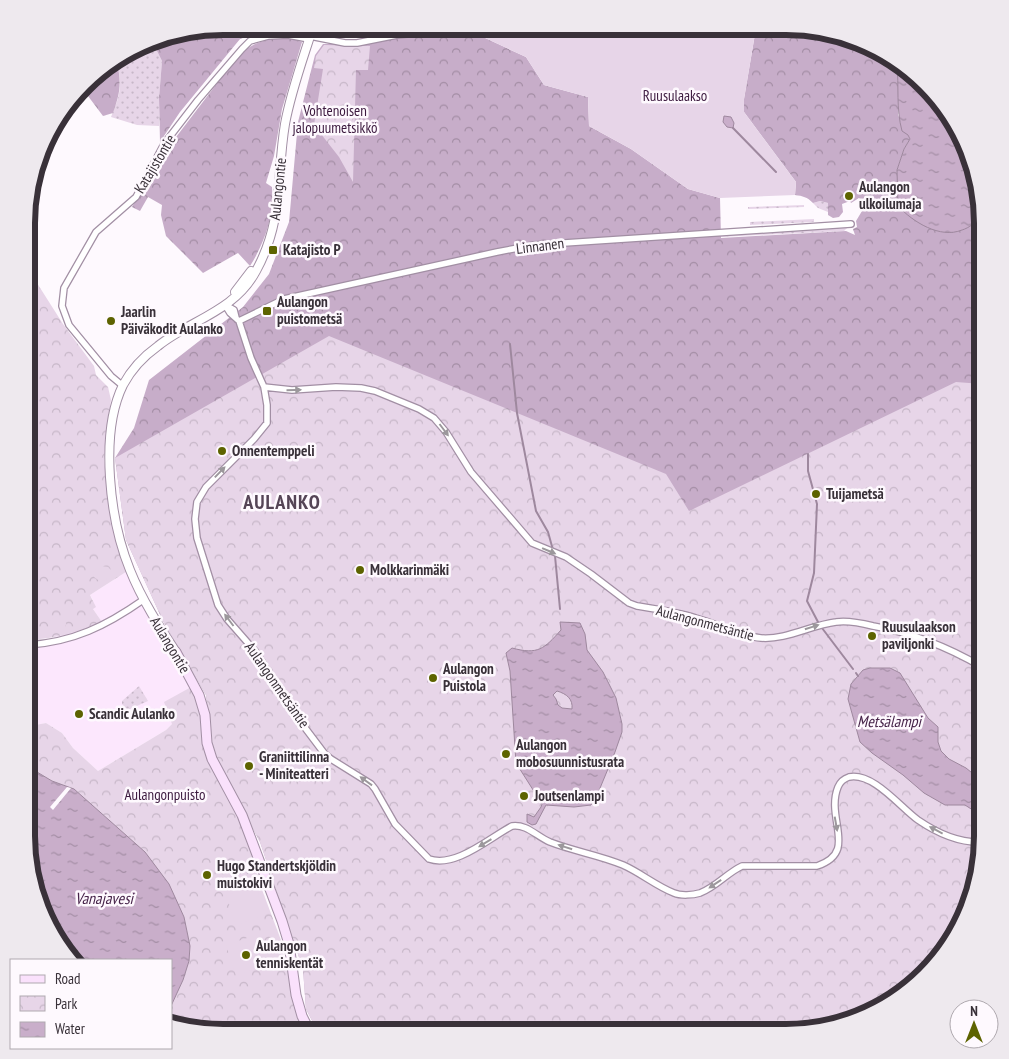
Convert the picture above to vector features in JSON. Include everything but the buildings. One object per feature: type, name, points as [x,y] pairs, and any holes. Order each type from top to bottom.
[{"type":"main road","name":"Aulangontie","points":[[176,652],[199,695],[205,715],[207,743],[212,759],[242,815],[282,921],[289,944],[296,995],[306,1024]]},
{"type":"street","name":"Aulangontie","points":[[176,652],[143,600],[123,550],[110,480],[109,451],[112,420],[123,386],[142,359],[159,345],[225,305],[232,298],[240,283],[260,263],[269,243],[276,216],[285,125],[296,78],[311,35]]},
{"type":"street","name":"Katajistontie","points":[[123,386],[111,376],[69,325],[62,306],[64,288],[96,232],[136,197],[164,144],[198,100],[250,41],[268,36],[288,36],[357,43],[404,35]]},
{"type":"street","name":"Linnanen","points":[[238,319],[284,298],[534,245],[851,224]]},
{"type":"street","points":[[225,305],[234,310],[238,319]]},
{"type":"street","name":"Aulangonmetsäntie","points":[[238,319],[251,358],[264,387],[267,423],[254,439],[206,487],[197,502],[195,519],[198,538],[218,605],[227,619],[255,651],[264,664],[275,688],[324,753],[371,784],[395,824],[429,860],[436,862],[456,858],[512,826],[518,825],[528,828],[547,841],[623,866],[675,894],[695,894],[710,888],[731,871],[742,866],[818,866],[829,862],[835,856],[840,844],[834,796],[839,783],[844,779],[854,777],[860,777],[874,784],[917,820],[937,831],[953,838],[974,841]]},
{"type":"street","name":"Aulangonmetsäntie","points":[[264,387],[292,390],[336,387],[361,388],[375,391],[434,418],[446,432],[471,472],[532,543],[566,558],[636,606],[696,618],[730,630],[762,638],[779,636],[838,622],[855,622],[887,628],[922,638],[974,663]]},
{"type":"street","points":[[35,644],[51,643],[96,629],[117,618],[143,600]]},
{"type":"shaded area","points":[[129,570],[193,686],[172,724],[166,730],[98,771],[73,748],[62,733],[46,723],[35,725],[35,640],[47,640],[102,622],[93,609],[93,600],[90,595]]},
{"type":"green space","points":[[211,35],[251,35],[240,39],[180,112],[160,142],[159,98],[162,61],[155,47],[174,41]]},
{"type":"green space","points":[[343,35],[364,35],[350,38]]},
{"type":"green space","points":[[426,35],[482,35],[483,37],[526,57],[544,85],[588,97],[589,126],[631,149],[688,189],[720,198],[721,238],[846,231],[855,235],[853,229],[857,227],[856,221],[865,206],[859,198],[851,203],[850,201],[842,204],[843,212],[839,217],[833,218],[828,215],[828,203],[820,201],[813,203],[805,197],[795,195],[796,182],[744,112],[744,99],[755,35],[798,35],[811,37],[835,41],[869,54],[898,72],[898,115],[910,139],[904,149],[897,170],[962,230],[974,222],[974,848],[968,885],[955,919],[935,951],[901,985],[880,999],[858,1010],[835,1018],[811,1022],[798,1024],[314,1024],[306,1009],[303,969],[260,842],[213,751],[206,695],[163,621],[126,540],[115,458],[134,428],[149,380],[243,307],[269,274],[289,222],[298,122],[315,55],[323,44],[343,44]]},
{"type":"green space","name":"Ruusulaakso","points":[[482,35],[755,35],[744,99],[744,112],[796,182],[795,195],[720,198],[688,189],[631,149],[589,126],[588,97],[544,85],[526,57],[483,37]]},
{"type":"green space","points":[[274,37],[290,38],[302,42],[282,109],[274,156],[266,183],[272,187],[272,208],[264,238],[250,266],[238,253],[203,273],[166,236],[161,215],[162,205],[148,197],[140,211],[132,207],[170,145],[241,52]]},
{"type":"green space","name":"Vohtenoisen jalopuumetsikkö","points":[[324,45],[370,46],[368,70],[356,70],[353,182],[339,157],[314,125],[323,69],[314,68],[316,56]]},
{"type":"green space","points":[[155,47],[162,61],[159,126],[137,125],[111,117],[120,90],[118,67]]},
{"type":"green space","points":[[118,67],[120,81],[118,99],[113,113],[103,116],[86,94]]},
{"type":"green space","points":[[820,201],[828,203],[828,212],[818,208],[813,203]]},
{"type":"green space","points":[[804,205],[804,207],[748,209],[748,207]]},
{"type":"green space","points":[[814,219],[814,222],[750,225],[750,222]]},
{"type":"green space","points":[[851,224],[844,231],[720,237],[720,232]]},
{"type":"green space","points":[[35,280],[63,324],[94,366],[96,375],[108,387],[111,400],[104,460],[107,482],[129,570],[90,595],[96,607],[93,609],[102,622],[84,629],[35,639]]},
{"type":"green space","points":[[35,304],[40,311],[39,319],[35,324]]},
{"type":"green space","points":[[329,336],[666,474],[689,511],[956,382],[974,383],[974,848],[968,885],[960,908],[949,930],[935,951],[919,969],[901,985],[880,999],[858,1010],[835,1018],[798,1024],[314,1024],[306,1009],[303,969],[260,842],[213,751],[206,695],[163,621],[126,540],[115,458]]},
{"type":"green space","points":[[35,439],[41,451],[42,456],[40,459],[35,460]]},
{"type":"green space","points":[[100,566],[108,567],[112,571],[112,576],[101,582],[94,577],[93,573]]},
{"type":"green space","points":[[58,616],[64,618],[66,624],[64,630],[58,632],[52,630],[50,624],[52,618]]},
{"type":"green space","points":[[139,686],[148,701],[126,709],[122,701]]},
{"type":"green space","name":"Aulangonpuisto","points":[[193,686],[201,711],[203,741],[246,832],[261,887],[281,940],[284,958],[282,969],[288,968],[304,1024],[211,1024],[172,1017],[172,1004],[189,961],[190,946],[184,917],[145,852],[74,789],[52,781],[35,771],[35,725],[46,723],[62,733],[73,748],[98,771],[166,730],[172,724],[164,702]]},
{"type":"green space","name":"Aulangon tenniskentät","points":[[256,886],[265,915],[236,925],[226,895]]},
{"type":"green space","name":"Aulangon tenniskentät","points":[[256,935],[266,965],[236,975],[226,945]]},
{"type":"water","points":[[897,71],[919,90],[935,108],[955,140],[968,174],[974,211],[974,223],[972,225],[954,232],[936,231],[911,218],[898,206],[897,170],[904,149],[910,139],[902,131],[898,106]]},
{"type":"water","points":[[724,116],[731,117],[734,123],[733,128],[727,127],[723,122]]},
{"type":"water","name":"Joutsenlampi","points":[[560,622],[580,623],[585,634],[587,650],[603,672],[616,698],[622,732],[598,793],[591,805],[574,807],[546,805],[536,824],[532,825],[527,822],[527,814],[534,817],[542,804],[516,763],[510,671],[506,653],[512,648],[528,651],[540,649],[550,642],[561,630]],"holes":[[[557,691],[570,700],[572,709],[562,708],[558,705],[553,695]]]},
{"type":"water","name":"Metsälampi","points":[[890,668],[900,673],[928,718],[938,727],[938,742],[941,751],[949,759],[974,774],[974,811],[965,805],[945,805],[924,793],[860,742],[848,699],[851,684],[863,670]]},
{"type":"water","name":"Vanajavesi","points":[[35,771],[52,781],[74,789],[145,852],[169,884],[184,917],[190,946],[189,961],[172,1004],[172,959],[81,959],[74,951],[54,919],[41,885],[35,848]]},
{"type":"pier","points":[[67,787],[71,788],[53,810],[50,807]]},
{"type":"waterway","points":[[733,128],[776,172]]},
{"type":"waterway","points":[[510,344],[517,413],[536,511],[548,532],[553,550]]},
{"type":"waterway","points":[[808,454],[808,471],[817,504],[814,573],[807,601],[818,622]]},
{"type":"waterway","points":[[555,556],[560,609]]},
{"type":"waterway","points":[[822,628],[853,669]]},
{"type":"place","name":"Aulangon ulkoilumaja","points":[[849,196]]},
{"type":"place","name":"Katajisto P","points":[[273,250]]},
{"type":"place","name":"Aulangon puistometsä","points":[[267,311]]},
{"type":"place","name":"Jaarlin Päiväkodit Aulanko","points":[[111,321]]},
{"type":"place","name":"Onnentemppeli","points":[[222,451]]},
{"type":"place","name":"Tuijametsä","points":[[816,494]]},
{"type":"place","name":"Molkkarinmäki","points":[[360,570]]},
{"type":"place","name":"Ruusulaakson paviljonki","points":[[872,636]]},
{"type":"place","name":"Aulangon Puistola","points":[[433,678]]},
{"type":"place","name":"Scandic Aulanko","points":[[79,714]]},
{"type":"place","name":"Aulangon mobosuunnistusrata","points":[[506,754]]},
{"type":"place","name":"Graniittilinna - Miniteatteri","points":[[249,766]]},
{"type":"place","name":"Joutsenlampi","points":[[524,796]]},
{"type":"place","name":"Hugo Standertskjöldin muistokivi","points":[[207,875]]},
{"type":"place","name":"Aulangon tenniskentät","points":[[246,955]]},
{"type":"district","name":"AULANKO","points":[[282,502]]}]
